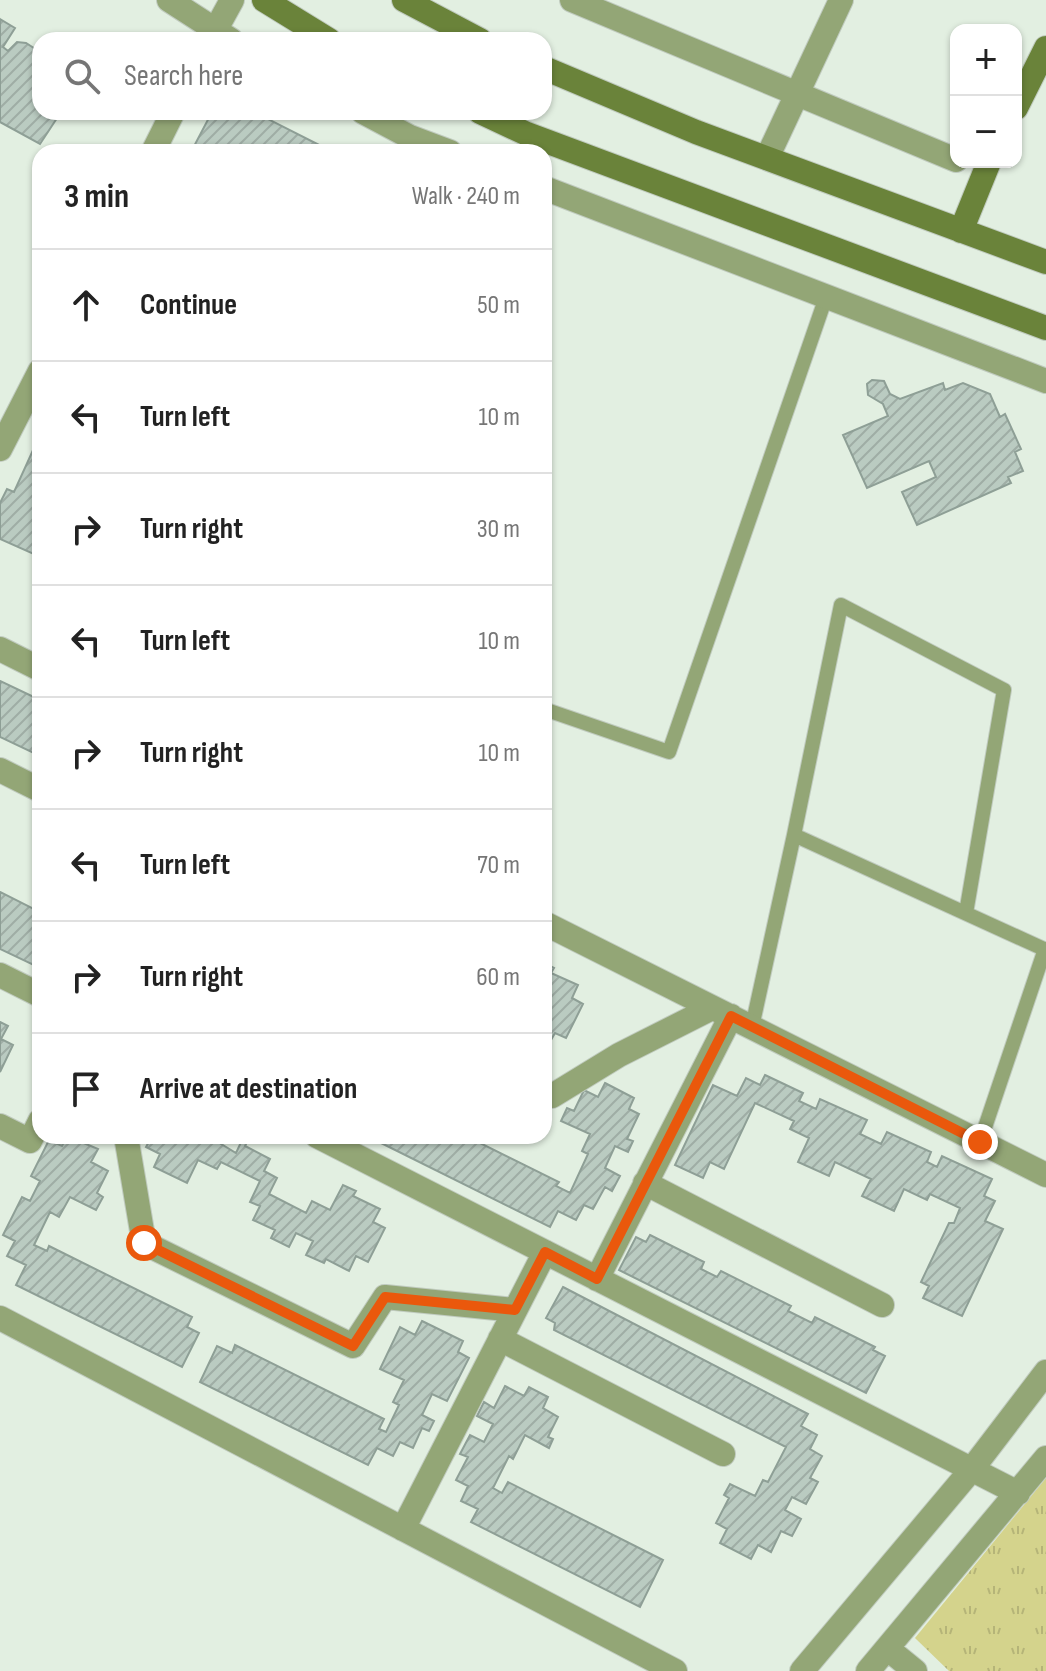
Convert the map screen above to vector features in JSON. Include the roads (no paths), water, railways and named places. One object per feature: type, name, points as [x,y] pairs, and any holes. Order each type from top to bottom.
[{"type":"main road","points":[[264,0],[316,32]]},
{"type":"main road","points":[[404,0],[465,32]]},
{"type":"main road","points":[[1022,96],[1046,48]]},
{"type":"main road","points":[[552,71],[696,132],[1046,262]]},
{"type":"main road","points":[[497,120],[527,134],[1046,328]]},
{"type":"main road","points":[[961,231],[986,168]]},
{"type":"street","points":[[169,0],[212,32]]},
{"type":"street","points":[[221,32],[232,0]]},
{"type":"street","points":[[572,0],[950,158]]},
{"type":"street","points":[[767,158],[841,0]]},
{"type":"street","points":[[157,144],[169,120]]},
{"type":"street","points":[[375,120],[411,144]]},
{"type":"street","points":[[552,191],[1046,381]]},
{"type":"street","points":[[0,449],[31,409]]},
{"type":"street","points":[[0,649],[32,665]]},
{"type":"street","points":[[0,770],[32,786]]},
{"type":"street","points":[[552,927],[1046,1175]]},
{"type":"street","points":[[0,975],[32,991]]},
{"type":"street","points":[[552,1096],[619,1055],[732,1017]]},
{"type":"street","points":[[597,1279],[732,1017]]},
{"type":"street","points":[[0,1126],[30,1141],[32,1137]]},
{"type":"street","points":[[127,1144],[144,1243],[353,1346],[385,1297],[515,1310]]},
{"type":"street","points":[[333,1144],[1018,1493]]},
{"type":"street","points":[[645,1183],[882,1305]]},
{"type":"street","points":[[403,1529],[545,1252]]},
{"type":"street","points":[[0,1318],[675,1671]]},
{"type":"street","points":[[500,1339],[723,1454]]},
{"type":"street","points":[[802,1671],[972,1469],[1046,1372]]},
{"type":"street","points":[[868,1671],[1046,1458]]},
{"type":"street","points":[[888,1649],[915,1671]]},
{"type":"lane","points":[[552,712],[669,752],[826,297]]},
{"type":"lane","points":[[732,1017],[794,835],[841,605],[1004,690],[966,913]]},
{"type":"lane","points":[[794,835],[1045,950],[980,1142]]}]
